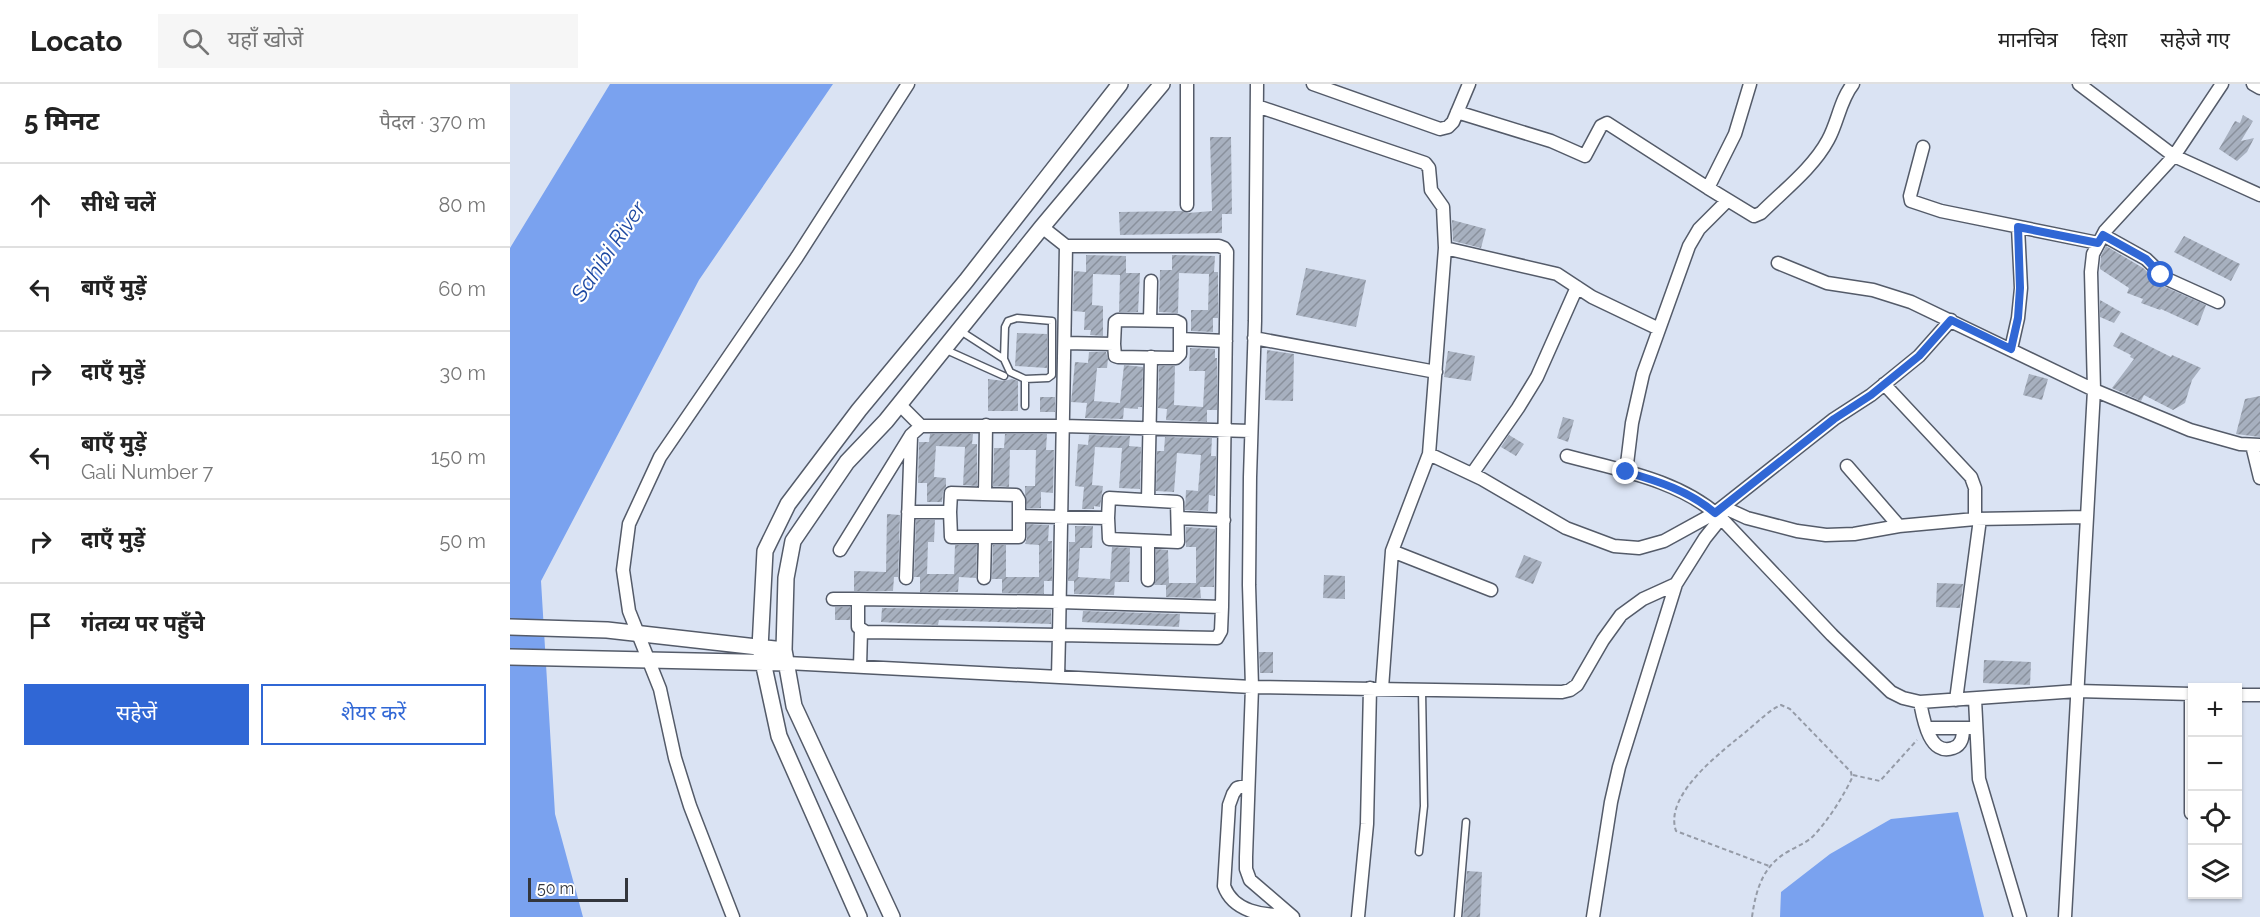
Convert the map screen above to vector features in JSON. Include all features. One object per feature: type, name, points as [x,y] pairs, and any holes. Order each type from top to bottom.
[{"type":"street","points":[[733,917],[690,806],[675,758],[660,689],[638,634],[625,591],[623,570],[625,542],[629,524],[660,457],[796,257],[908,84]]},
{"type":"street","points":[[859,917],[779,736],[761,655],[765,550],[788,504],[860,410],[966,281],[1120,84]]},
{"type":"street","points":[[892,917],[794,706],[785,657],[786,578],[793,541],[847,462],[899,404],[1161,84]]},
{"type":"street","points":[[1187,84],[1187,205]]},
{"type":"street","points":[[1257,84],[1249,585],[1252,687],[1246,869],[1250,880],[1290,916]]},
{"type":"street","points":[[1313,84],[1440,129],[1448,127],[1453,122],[1469,84]]},
{"type":"street","points":[[1707,188],[1736,134],[1750,84]]},
{"type":"street","points":[[1457,112],[1551,141],[1585,156],[1601,126],[1607,123],[1727,201],[1757,216],[1820,153],[1828,141],[1852,84]]},
{"type":"street","points":[[2079,84],[2174,156],[2260,195]]},
{"type":"street","points":[[2065,917],[2094,390],[2091,272],[2093,255],[2100,239],[2174,156],[2222,84]]},
{"type":"street","points":[[2253,84],[2260,88]]},
{"type":"street","points":[[1257,106],[1425,163],[1428,168],[1431,190],[1443,207],[1445,248],[1429,454],[1392,551],[1376,688],[1358,917]]},
{"type":"street","points":[[1923,147],[1910,196],[1911,201],[1941,211],[2018,227],[2100,239],[2146,259],[2167,279],[2218,302]]},
{"type":"street","points":[[1626,472],[1632,423],[1641,382],[1689,246],[1699,229],[1727,201]]},
{"type":"street","points":[[861,630],[1217,638],[1221,631],[1227,252],[1224,248],[1066,246],[1042,227]]},
{"type":"street","points":[[2011,349],[2018,318],[2020,288],[2018,227]]},
{"type":"street","points":[[1058,677],[1066,246]]},
{"type":"street","points":[[1445,248],[1547,271],[1568,279],[1592,297],[1659,329]]},
{"type":"street","points":[[1778,263],[1827,283],[1890,295],[1951,320],[2094,390],[2205,435],[2240,444],[2256,445],[2260,478]]},
{"type":"street","points":[[1150,320],[1151,281]]},
{"type":"street","points":[[1472,474],[1537,377],[1577,287]]},
{"type":"street","points":[[1116,320],[1150,320],[1178,321],[1180,354],[1176,358],[1115,356],[1116,320]]},
{"type":"street","points":[[1429,454],[1472,474],[1566,528],[1614,546],[1640,548],[1664,541],[1720,513],[1834,419],[1919,356],[1951,320]]},
{"type":"street","points":[[1254,338],[1436,372]]},
{"type":"street","points":[[1180,339],[1226,340]]},
{"type":"street","points":[[1065,344],[1114,344]]},
{"type":"street","points":[[1148,500],[1151,357]]},
{"type":"street","points":[[1884,384],[1971,477],[1975,488],[1977,519],[1956,700]]},
{"type":"street","points":[[899,404],[921,426]]},
{"type":"street","points":[[840,550],[911,435],[921,426],[1063,426],[1251,431]]},
{"type":"street","points":[[985,494],[986,426]]},
{"type":"street","points":[[906,578],[911,435]]},
{"type":"street","points":[[1567,456],[1663,483],[1720,513],[1832,635],[1891,692],[1903,698],[1920,702],[2077,691],[2188,694]]},
{"type":"street","points":[[1847,466],[1899,526]]},
{"type":"street","points":[[951,493],[1016,495],[1019,500],[1018,538],[951,537],[950,512],[951,493]]},
{"type":"street","points":[[1109,498],[1177,502],[1178,542],[1109,539],[1108,518],[1109,498]]},
{"type":"street","points":[[908,512],[950,512]]},
{"type":"street","points":[[1720,513],[1797,531],[1826,534],[1854,534],[1899,526],[1977,519],[2087,517]]},
{"type":"street","points":[[1593,917],[1611,802],[1619,767],[1676,584],[1720,513]]},
{"type":"street","points":[[1019,516],[1108,518]]},
{"type":"street","points":[[1178,518],[1224,520]]},
{"type":"street","points":[[984,578],[985,538]]},
{"type":"street","points":[[1148,542],[1148,580]]},
{"type":"street","points":[[1392,551],[1491,590]]},
{"type":"street","points":[[510,627],[550,627],[638,634],[761,655],[860,667],[1252,687],[1562,692],[1577,685],[1603,640],[1621,615],[1643,598],[1676,584]]},
{"type":"street","points":[[833,598],[1060,602],[1222,608]]},
{"type":"street","points":[[858,599],[856,621],[861,630],[860,667]]},
{"type":"street","points":[[510,657],[650,660],[761,655]]},
{"type":"street","points":[[2242,695],[2260,695]]},
{"type":"street","points":[[1975,699],[1981,790],[2020,917]]},
{"type":"street","points":[[1920,702],[1926,728],[1935,744],[1947,749],[1954,748],[1963,739],[1964,728]]},
{"type":"street","points":[[1926,728],[1977,728]]},
{"type":"street","points":[[2191,791],[2192,737]]},
{"type":"street","points":[[1248,785],[1238,788],[1229,805],[1224,886],[1228,897],[1252,912],[1263,916],[1290,916]]},
{"type":"lane","points":[[1011,319],[1052,321],[1052,375],[1048,378],[1025,379],[1010,372],[1004,359],[1005,327],[1011,319]]},
{"type":"lane","points":[[959,330],[1004,359]]},
{"type":"lane","points":[[943,349],[1004,376]]},
{"type":"lane","points":[[1025,379],[1025,406]]},
{"type":"lane","points":[[1419,852],[1424,806],[1422,689]]},
{"type":"lane","points":[[1458,917],[1466,822]]},
{"type":"path","points":[[1768,866],[1676,831],[1675,818],[1679,803],[1696,774],[1781,705],[1790,709],[1852,775],[1880,781],[1889,774],[1926,728]]},
{"type":"path","points":[[1752,917],[1754,902],[1768,866],[1816,833],[1851,781],[1852,775]]},
{"type":"water","name":"Sahibi River","points":[[610,84],[833,84],[699,280],[541,581],[555,814],[583,917],[510,917],[510,248]]},
{"type":"water","points":[[1958,812],[1984,917],[1780,917],[1781,892],[1830,854],[1891,819]]},
{"type":"building","points":[[2243,115],[2253,121],[2241,141],[2254,138],[2247,152],[2237,161],[2219,149],[2235,121],[2240,123]]},
{"type":"building","points":[[1210,137],[1231,137],[1232,214],[1222,214],[1222,233],[1120,235],[1119,212],[1212,211]]},
{"type":"building","points":[[1452,220],[1486,229],[1481,248],[1453,241]]},
{"type":"building","points":[[2184,236],[2240,264],[2231,281],[2174,252]]},
{"type":"building","points":[[2106,246],[2143,268],[2163,286],[2206,305],[2198,326],[2161,309],[2141,303],[2143,299],[2127,293],[2129,288],[2100,269],[2101,256]]},
{"type":"building","points":[[1086,255],[1126,256],[1126,273],[1140,273],[1138,312],[1119,312],[1120,275],[1093,274],[1092,305],[1103,306],[1103,336],[1090,335],[1091,330],[1084,330],[1085,312],[1073,311],[1074,271],[1086,272]]},
{"type":"building","points":[[1172,255],[1215,256],[1214,272],[1218,272],[1218,318],[1213,318],[1213,332],[1191,331],[1191,310],[1208,310],[1209,274],[1179,273],[1178,313],[1159,312],[1160,270],[1172,270]]},
{"type":"building","points":[[1306,268],[1366,280],[1356,327],[1296,315]]},
{"type":"building","points":[[2100,300],[2121,312],[2114,323],[2100,317]]},
{"type":"building","points":[[2121,332],[2171,357],[2172,355],[2201,368],[2192,380],[2185,403],[2173,410],[2144,395],[2141,401],[2112,388],[2134,359],[2130,357],[2131,355],[2113,346]]},
{"type":"building","points":[[1017,333],[1047,334],[1047,368],[1015,366]]},
{"type":"building","points":[[1190,348],[1215,349],[1217,410],[1207,410],[1207,422],[1166,420],[1167,409],[1158,408],[1159,366],[1175,366],[1174,405],[1203,407],[1205,371],[1189,371]]},
{"type":"building","points":[[1267,350],[1294,354],[1293,401],[1265,400]]},
{"type":"building","points":[[1448,351],[1475,356],[1471,381],[1444,377]]},
{"type":"building","points":[[1089,352],[1106,352],[1108,359],[1107,368],[1097,368],[1094,401],[1120,403],[1124,365],[1143,367],[1142,407],[1124,408],[1123,419],[1085,418],[1087,403],[1071,402],[1075,362],[1088,363]]},
{"type":"building","points":[[2029,374],[2048,379],[2042,400],[2023,395]]},
{"type":"building","points":[[988,379],[1018,381],[1018,411],[988,411]]},
{"type":"building","points":[[2260,396],[2260,437],[2236,434],[2245,399]]},
{"type":"building","points":[[1040,397],[1055,397],[1055,412],[1040,412]]},
{"type":"building","points":[[1563,417],[1574,420],[1568,442],[1557,438]]},
{"type":"building","points":[[930,434],[973,434],[972,444],[977,444],[977,486],[963,485],[965,447],[936,446],[934,477],[946,478],[946,487],[942,502],[927,502],[927,483],[918,483],[919,442],[929,442]]},
{"type":"building","points":[[1005,434],[1047,434],[1046,450],[1054,450],[1053,493],[1041,492],[1041,508],[1027,508],[1025,493],[1025,486],[1035,486],[1036,450],[1010,450],[1009,487],[993,486],[994,448],[1004,448]]},
{"type":"building","points":[[1089,435],[1130,436],[1129,446],[1141,447],[1140,489],[1119,488],[1122,448],[1095,447],[1092,485],[1103,486],[1100,507],[1082,509],[1084,487],[1075,486],[1078,444],[1088,445]]},
{"type":"building","points":[[1509,435],[1524,444],[1516,456],[1501,447]]},
{"type":"building","points":[[1165,437],[1212,438],[1211,456],[1216,456],[1215,496],[1209,495],[1208,511],[1185,510],[1186,490],[1198,491],[1201,455],[1177,453],[1174,492],[1156,491],[1157,451],[1164,451]]},
{"type":"building","points":[[887,514],[900,515],[898,577],[894,577],[893,591],[854,591],[854,571],[886,572]]},
{"type":"building","points":[[916,520],[935,520],[934,542],[928,542],[927,574],[954,574],[955,545],[977,545],[976,578],[959,577],[958,592],[920,592],[920,577],[914,577]]},
{"type":"building","points":[[1027,524],[1049,525],[1048,541],[1052,541],[1052,581],[1044,581],[1044,594],[1002,593],[1002,579],[992,579],[993,545],[1006,545],[1006,577],[1039,577],[1039,545],[1025,544]]},
{"type":"building","points":[[1075,526],[1093,526],[1092,548],[1080,548],[1078,577],[1110,579],[1112,547],[1130,548],[1129,582],[1115,582],[1114,595],[1074,594],[1074,581],[1068,581],[1069,542],[1075,542]]},
{"type":"building","points":[[1186,527],[1215,529],[1214,587],[1200,587],[1201,598],[1166,597],[1166,585],[1154,585],[1156,549],[1168,550],[1169,583],[1196,583],[1196,547],[1186,547]]},
{"type":"building","points":[[1524,555],[1542,562],[1533,584],[1515,577]]},
{"type":"building","points":[[1324,575],[1345,576],[1345,599],[1323,598]]},
{"type":"building","points":[[1937,583],[1963,584],[1960,608],[1936,607]]},
{"type":"building","points":[[835,607],[850,607],[850,620],[835,620]]},
{"type":"building","points":[[882,608],[1051,610],[1051,624],[939,620],[938,625],[881,622]]},
{"type":"building","points":[[1083,611],[1180,614],[1179,627],[1082,622]]},
{"type":"building","points":[[1259,652],[1273,652],[1273,673],[1260,673]]},
{"type":"building","points":[[1984,660],[2031,662],[2030,685],[1983,683]]},
{"type":"building","points":[[1467,871],[1482,872],[1480,917],[1463,917]]},
{"type":"route","points":[[1626,472],[1663,483],[1704,503],[1715,513],[1834,419],[1871,395],[1919,356],[1951,320],[2011,349],[2018,318],[2020,288],[2018,227],[2098,243],[2103,235],[2146,259],[2161,275]]}]
